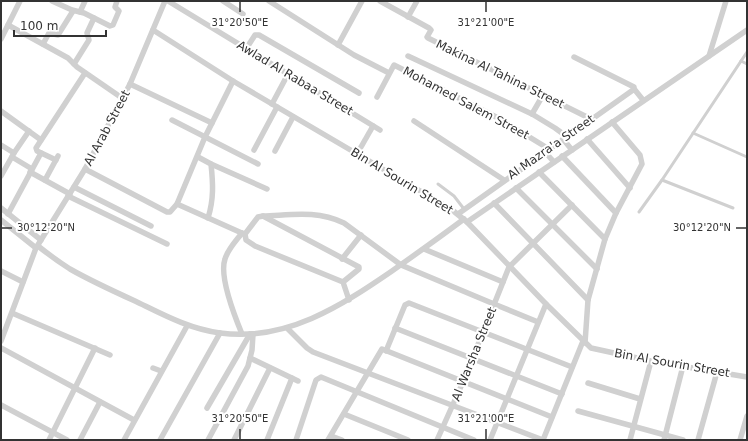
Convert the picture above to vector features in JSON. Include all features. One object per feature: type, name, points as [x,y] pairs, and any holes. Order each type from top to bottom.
[{"type":"street","points":[[1,39],[20,1]]},
{"type":"street","points":[[52,1],[73,11],[80,12],[94,18],[108,26],[113,25],[119,11],[115,7],[117,1]]},
{"type":"street","points":[[80,12],[84,1]]},
{"type":"street","name":"Al Arab Street","points":[[1,341],[37,247],[85,169],[130,84],[167,1]]},
{"type":"street","name":"Awlad Al Rabaa Street","points":[[167,1],[380,130]]},
{"type":"street","points":[[223,1],[243,14]]},
{"type":"street","points":[[269,1],[338,45],[389,73]]},
{"type":"street","points":[[338,45],[362,1]]},
{"type":"street","name":"Makina Al Tahina Street","points":[[380,1],[429,28],[428,38],[591,119]]},
{"type":"street","points":[[408,17],[417,1]]},
{"type":"street","points":[[709,56],[726,1]]},
{"type":"street","points":[[43,44],[49,33],[58,35],[73,11]]},
{"type":"street","points":[[74,64],[89,40],[87,33],[94,18]]},
{"type":"street","points":[[8,25],[68,58],[85,73],[122,98]]},
{"type":"street","name":"Bin Al Sourin Street","points":[[153,30],[234,82],[458,214],[509,267],[584,342],[594,350],[747,377]]},
{"type":"street","name":"Al Mazra'a Street","points":[[1,220],[70,269],[187,326],[220,333],[242,334],[252,334],[287,328],[329,311],[348,300],[494,203],[747,30]]},
{"type":"street","points":[[246,48],[255,35],[259,35],[359,93]]},
{"type":"street","points":[[408,56],[532,114],[555,128],[565,137],[572,150]]},
{"type":"street","points":[[574,57],[634,87],[634,90],[643,100]]},
{"type":"street","name":"Mohamed Salem Street","points":[[377,97],[394,65],[498,118],[547,150]]},
{"type":"street","points":[[45,180],[57,158],[41,153],[36,149],[85,73]]},
{"type":"street","points":[[254,150],[275,106],[288,74]]},
{"type":"street","points":[[85,169],[167,212],[170,212],[177,204],[198,157],[205,137],[234,82]]},
{"type":"street","points":[[130,84],[212,123]]},
{"type":"street","name":"Al Mazra'a Street","points":[[458,214],[565,137],[634,90]]},
{"type":"street","points":[[532,114],[543,95]]},
{"type":"street","points":[[1,111],[41,140]]},
{"type":"street","points":[[275,151],[293,117]]},
{"type":"street","points":[[172,120],[258,164]]},
{"type":"street","points":[[414,121],[504,180]]},
{"type":"street","points":[[287,328],[310,350],[543,440],[584,342],[588,300],[598,269],[605,239],[616,213],[642,164],[640,155],[612,122]]},
{"type":"street","points":[[357,154],[373,126]]},
{"type":"street","points":[[1,175],[29,131]]},
{"type":"street","points":[[587,139],[630,188]]},
{"type":"street","points":[[1,145],[31,170],[69,195],[167,244]]},
{"type":"street","points":[[547,150],[554,162]]},
{"type":"street","points":[[8,214],[41,153]]},
{"type":"street","points":[[562,156],[616,213]]},
{"type":"street","points":[[198,157],[210,164],[267,189]]},
{"type":"street","points":[[208,218],[212,206],[213,194],[210,164]]},
{"type":"street","points":[[539,172],[605,239]]},
{"type":"street","points":[[74,187],[151,226]]},
{"type":"street","points":[[516,188],[598,269]]},
{"type":"street","points":[[494,203],[588,300]]},
{"type":"street","points":[[177,204],[244,234],[246,240],[255,246],[343,282]]},
{"type":"street","points":[[509,267],[572,205]]},
{"type":"street","points":[[1,208],[41,240]]},
{"type":"street","points":[[242,334],[234,312],[223,270],[224,260],[227,254],[258,217],[306,214],[316,214],[344,223],[401,265],[538,322]]},
{"type":"street","points":[[263,216],[359,268],[343,282]]},
{"type":"street","points":[[342,259],[361,235]]},
{"type":"street","points":[[424,249],[503,282]]},
{"type":"street","name":"Al Warsha Street","points":[[437,440],[463,382],[509,267]]},
{"type":"street","points":[[1,271],[23,282]]},
{"type":"street","points":[[343,282],[348,300]]},
{"type":"street","points":[[342,440],[330,438],[381,350],[384,350],[408,303],[572,368]]},
{"type":"street","points":[[490,440],[546,304]]},
{"type":"street","points":[[12,314],[110,355]]},
{"type":"street","points":[[124,440],[187,326]]},
{"type":"street","points":[[395,328],[562,394]]},
{"type":"street","points":[[160,440],[220,333]]},
{"type":"street","points":[[208,440],[248,366],[252,334]]},
{"type":"street","points":[[207,408],[252,334]]},
{"type":"street","points":[[1,348],[134,420]]},
{"type":"street","points":[[49,440],[95,348]]},
{"type":"street","points":[[384,350],[552,417]]},
{"type":"street","points":[[250,358],[298,381]]},
{"type":"street","points":[[630,440],[651,361]]},
{"type":"street","points":[[665,437],[683,366]]},
{"type":"street","points":[[153,368],[161,371]]},
{"type":"street","points":[[234,440],[270,368]]},
{"type":"street","points":[[698,440],[717,372]]},
{"type":"street","points":[[296,440],[316,380],[321,377],[473,440]]},
{"type":"street","points":[[267,440],[292,378]]},
{"type":"street","points":[[588,383],[640,399]]},
{"type":"street","points":[[80,440],[100,402]]},
{"type":"street","points":[[1,405],[67,440]]},
{"type":"street","points":[[578,411],[633,426],[665,437],[683,440]]},
{"type":"street","points":[[344,414],[408,440]]},
{"type":"street","points":[[740,440],[747,416]]},
{"type":"lane","points":[[639,212],[747,52]]},
{"type":"lane","points":[[741,61],[747,64]]},
{"type":"lane","points":[[693,133],[747,157]]},
{"type":"lane","points":[[662,180],[733,208]]},
{"type":"lane","points":[[438,184],[454,196],[464,209]]}]
